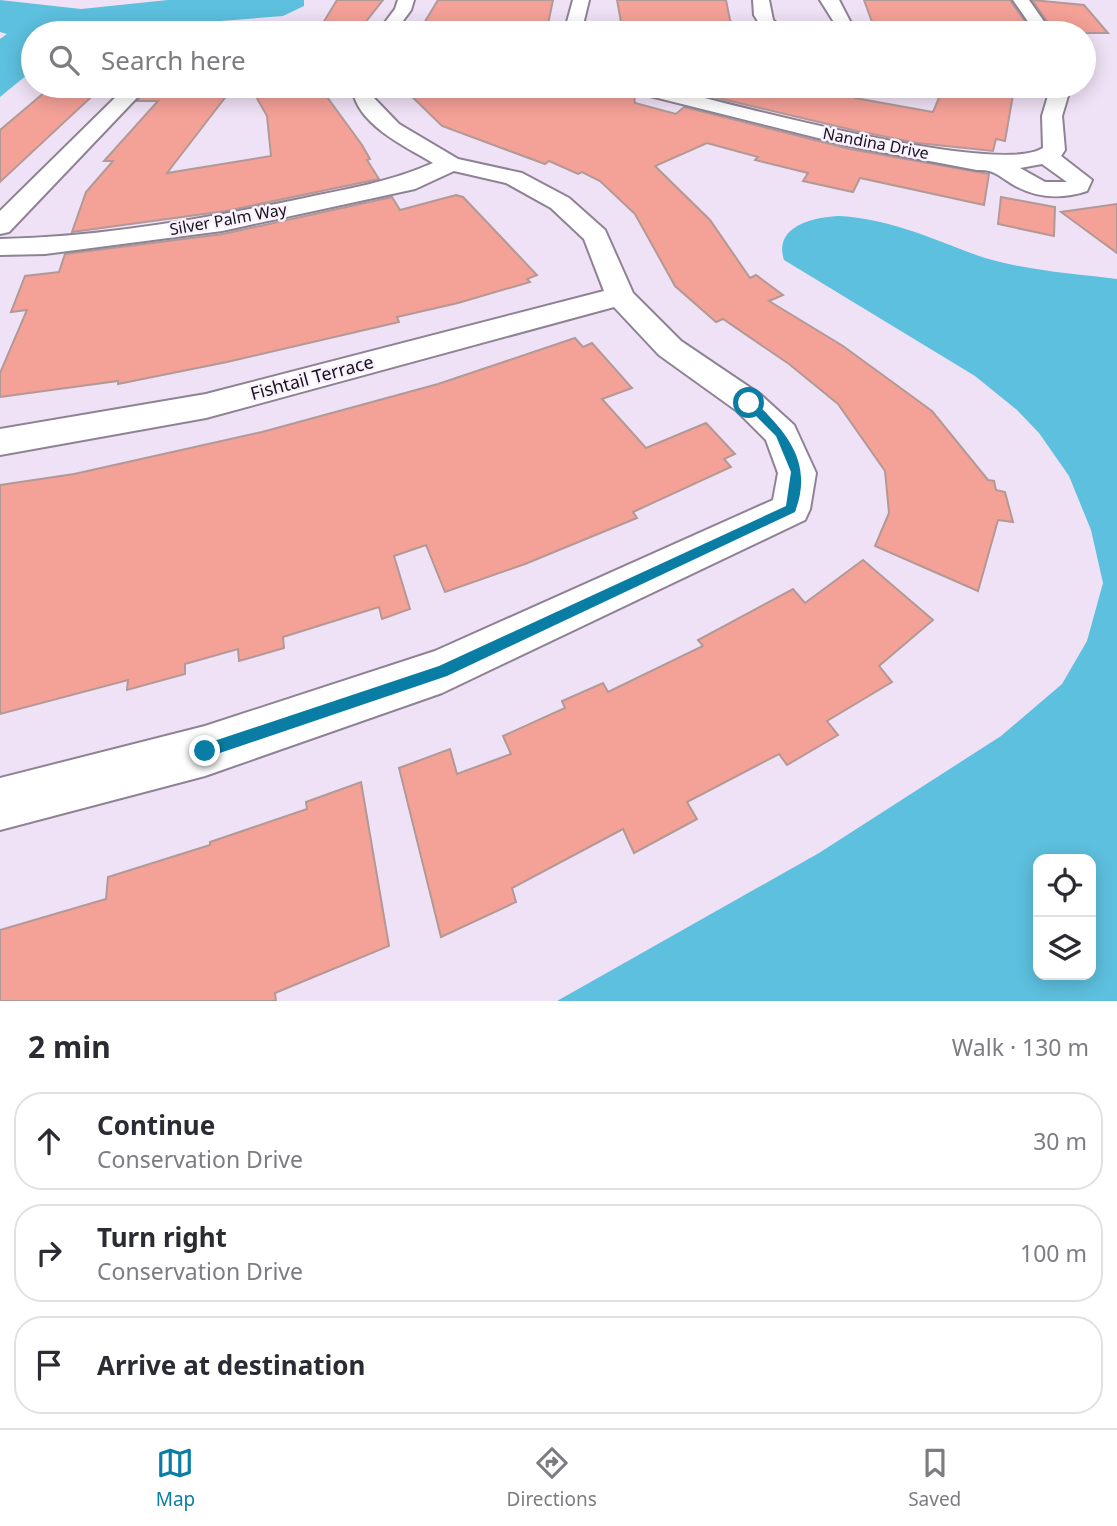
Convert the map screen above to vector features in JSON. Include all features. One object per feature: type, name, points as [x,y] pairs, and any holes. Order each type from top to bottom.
[{"type":"street","points":[[394,21],[407,0]]},
{"type":"street","points":[[575,21],[581,0]]},
{"type":"street","points":[[761,0],[760,10],[766,21]]},
{"type":"street","points":[[828,0],[833,3],[842,21]]},
{"type":"street","points":[[1021,0],[1036,21]]},
{"type":"street","points":[[0,226],[126,98]]},
{"type":"street","points":[[0,804],[205,751],[442,671],[791,509],[797,472],[781,434],[749,403],[670,348],[620,296],[596,236],[560,202],[514,178],[451,164],[391,129],[364,98]]},
{"type":"street","name":"Nandina Drive","points":[[683,98],[849,139],[977,163],[999,164],[1046,156]]},
{"type":"street","points":[[999,164],[1023,182],[1043,189],[1067,191],[1079,186],[1080,180],[1072,172],[1046,156],[1055,150],[1052,116],[1057,98]]},
{"type":"street","name":"Silver Palm Way","points":[[0,247],[46,246],[222,223],[407,184],[451,164]]},
{"type":"street","name":"Fishtail Terrace","points":[[0,442],[206,406],[620,296]]},
{"type":"water","points":[[0,0],[81,9],[168,0],[304,0],[304,6],[283,16],[220,21],[21,21],[21,80],[0,97],[0,39],[7,34],[0,32]]},
{"type":"water","points":[[839,216],[872,220],[1004,263],[1117,279],[1117,1001],[557,1001],[819,853],[1001,736],[1062,684],[1087,641],[1103,583],[1091,530],[1069,476],[1039,433],[1017,410],[975,376],[784,260],[782,248],[790,231],[808,221]]},
{"type":"building","points":[[337,0],[383,0],[366,21],[324,21]]},
{"type":"building","points":[[438,0],[553,0],[549,21],[425,21]]},
{"type":"building","points":[[617,0],[726,0],[731,21],[621,21]]},
{"type":"building","points":[[864,0],[1010,0],[1025,21],[872,21]]},
{"type":"building","points":[[1032,0],[1084,5],[1108,33],[1096,33],[1096,21],[1047,21]]},
{"type":"building","points":[[38,98],[90,98],[0,182],[0,130]]},
{"type":"building","points":[[140,98],[225,98],[167,173],[271,156],[267,116],[257,98],[328,98],[362,145],[370,159],[367,160],[379,179],[226,211],[72,232],[86,192],[113,161],[104,161],[158,101],[137,101]]},
{"type":"building","points":[[413,98],[634,98],[635,103],[676,114],[684,107],[850,149],[989,174],[984,205],[860,178],[853,192],[803,181],[808,173],[755,160],[758,157],[707,143],[655,166],[710,220],[750,278],[756,275],[783,295],[769,301],[843,346],[932,411],[988,480],[994,481],[996,490],[1005,492],[1013,522],[998,520],[978,591],[875,546],[889,513],[885,471],[838,404],[789,364],[723,319],[716,322],[675,286],[635,214],[600,181],[582,172],[578,174],[549,161],[545,164],[442,126]]},
{"type":"building","points":[[718,98],[855,98],[933,112],[939,98],[1012,98],[1005,141],[996,139],[993,151],[917,143]]},
{"type":"building","points":[[456,195],[463,197],[537,275],[527,279],[530,282],[397,317],[399,322],[227,362],[118,384],[118,381],[0,397],[0,373],[27,310],[11,312],[25,276],[59,272],[65,254],[223,234],[392,197],[400,210]]},
{"type":"building","points":[[1001,197],[1055,207],[1054,236],[998,224]]},
{"type":"building","points":[[1117,204],[1117,253],[1061,212]]},
{"type":"building","points":[[575,338],[583,347],[592,343],[632,388],[602,399],[646,448],[706,423],[735,454],[724,459],[731,467],[633,512],[637,518],[525,564],[445,592],[426,545],[394,556],[410,609],[382,619],[379,607],[283,637],[284,648],[239,661],[238,649],[185,664],[185,674],[127,690],[128,680],[0,714],[0,485],[74,474],[262,432],[438,384]]},
{"type":"building","points":[[863,560],[933,620],[879,666],[892,682],[827,721],[838,735],[787,765],[779,754],[687,802],[697,819],[634,853],[623,829],[512,888],[516,902],[441,937],[399,768],[450,749],[457,774],[511,754],[503,736],[565,708],[562,701],[603,683],[608,692],[703,646],[698,640],[793,589],[805,603]]},
{"type":"building","points":[[361,782],[389,946],[275,993],[276,1001],[0,1001],[0,930],[106,899],[108,877],[210,845],[210,842],[307,809],[306,802]]},
{"type":"route","points":[[205,751],[442,671],[791,509],[797,472],[781,434],[749,403]]}]
